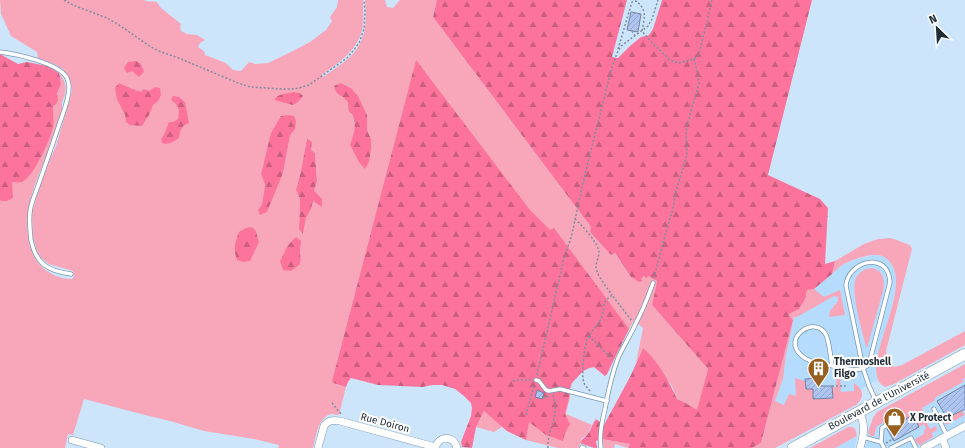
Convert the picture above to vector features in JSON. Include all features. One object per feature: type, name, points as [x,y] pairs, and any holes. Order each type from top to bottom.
[{"type":"main road","name":"Boulevard de l'Université","points":[[793,448],[965,354]]},
{"type":"street","points":[[859,412],[864,426],[860,448]]},
{"type":"street","name":"Rue Doiron","points":[[318,448],[324,426],[329,421],[333,420],[435,447],[439,440],[446,438],[454,441],[457,448]]},
{"type":"street","points":[[924,448],[965,426]]},
{"type":"street","points":[[945,437],[946,448]]},
{"type":"street","points":[[72,440],[102,448]]},
{"type":"lane","points":[[0,52],[27,57],[49,65],[64,74],[67,80],[69,87],[66,107],[33,200],[29,223],[32,244],[40,262],[52,270],[71,274]]},
{"type":"lane","points":[[832,365],[828,340],[824,331],[817,327],[812,327],[796,336],[795,342],[798,352],[809,360],[847,369],[857,369],[863,368],[867,367],[890,282],[890,276],[886,267],[875,262],[869,262],[857,268],[848,276],[846,282],[863,368],[869,386],[877,402]]},
{"type":"lane","points":[[601,448],[601,430],[616,363],[624,344],[647,300],[653,283]]},
{"type":"lane","points":[[536,380],[549,391],[560,389],[607,401]]},
{"type":"lane","points":[[934,408],[945,437]]},
{"type":"lane","points":[[863,437],[883,445],[882,428],[891,422]]},
{"type":"lane","points":[[891,448],[911,438],[916,448]]},
{"type":"path","points":[[64,0],[107,18],[156,49],[238,83],[250,86],[283,89],[295,89],[309,85],[347,58],[359,43],[364,29],[364,0]]},
{"type":"path","points":[[526,415],[536,380],[564,258],[571,238],[612,67],[632,2],[639,0]]},
{"type":"path","points":[[618,49],[648,26],[652,19],[658,0]]},
{"type":"path","points":[[636,2],[642,7],[644,13],[642,31],[670,60],[679,63],[694,59],[699,54],[712,0]]},
{"type":"path","points":[[632,31],[635,36]]},
{"type":"path","points":[[653,283],[664,239],[674,208],[676,191],[687,155],[687,125],[698,84],[694,59]]},
{"type":"path","points":[[575,220],[598,248],[599,252],[596,270],[612,295],[635,325]]},
{"type":"path","points":[[596,398],[585,385],[584,381],[585,348],[589,336],[601,319],[605,302],[612,295]]},
{"type":"path","points":[[589,336],[616,363]]},
{"type":"path","points":[[513,381],[536,380]]},
{"type":"path","points":[[832,386],[848,386]]},
{"type":"path","points":[[548,448],[548,438],[555,414],[555,402],[552,391]]},
{"type":"path","points":[[332,403],[342,414]]},
{"type":"path","points":[[883,445],[893,439]]},
{"type":"shaded area","points":[[0,0],[143,0],[157,2],[161,8],[181,24],[181,31],[187,34],[197,35],[205,40],[200,43],[198,47],[204,51],[205,55],[226,63],[233,70],[241,71],[249,62],[255,64],[268,63],[310,42],[326,30],[332,21],[330,17],[337,7],[338,0],[363,0],[363,25],[358,41],[342,60],[322,75],[323,77],[349,58],[359,45],[364,32],[366,17],[365,0],[385,0],[387,7],[393,8],[400,0],[437,0],[433,17],[591,227],[590,232],[611,255],[614,252],[631,277],[643,281],[641,279],[644,276],[649,275],[657,281],[652,305],[708,369],[697,411],[677,399],[672,386],[643,348],[636,363],[643,328],[634,320],[607,374],[605,376],[594,367],[590,368],[579,374],[571,385],[570,399],[566,414],[592,425],[587,435],[581,439],[579,448],[558,448],[526,440],[502,427],[494,432],[476,427],[484,411],[416,61],[332,381],[333,383],[346,387],[339,415],[332,414],[324,419],[318,428],[313,448],[278,448],[279,445],[254,439],[204,431],[84,399],[73,435],[68,434],[65,448],[0,448],[0,200],[1,201],[12,191],[12,182],[53,127],[53,106],[61,84],[59,73],[64,80],[66,87],[62,102],[62,111],[51,145],[34,187],[30,201],[27,230],[33,253],[42,267],[58,277],[72,279],[74,276],[73,271],[49,264],[41,258],[37,251],[33,237],[32,212],[43,175],[56,146],[72,91],[71,82],[63,69],[38,58],[37,52],[11,36],[1,14]],"holes":[[[341,83],[351,88],[367,115],[367,130],[371,139],[355,127],[353,117],[348,111],[349,104]],[[295,129],[290,136],[283,173],[261,215],[258,210],[262,204],[265,185],[261,174],[265,159]],[[307,138],[312,142],[311,150],[315,153],[317,181],[314,191],[322,206],[313,201],[306,218],[303,234],[299,229],[300,199],[296,190]],[[256,231],[259,242],[243,262]]]},
{"type":"shaded area","points":[[891,238],[910,245],[912,249],[886,351],[889,362],[894,367],[902,365],[965,331],[965,345],[894,384],[885,387],[877,378],[876,365],[895,290],[895,274],[889,261],[880,255],[863,257],[848,262],[832,274],[835,261],[864,244],[878,239]]},
{"type":"shaded area","points":[[874,255],[884,256],[891,262],[895,270],[897,282],[876,374],[877,380],[761,443],[793,320],[806,290],[814,289],[842,265],[860,258]]},
{"type":"shaded area","points":[[872,268],[879,271],[883,276],[884,287],[867,348],[857,311],[854,292],[856,278],[861,272]]},
{"type":"shaded area","points":[[814,289],[824,297],[840,290],[845,315],[829,317],[830,311],[838,301],[838,297],[834,296],[797,317],[794,317],[786,355],[783,379],[775,401],[784,405],[789,394],[796,396],[795,378],[805,381],[806,389],[813,389],[813,399],[833,398],[832,387],[836,387],[837,372],[840,373],[841,392],[854,391],[854,383],[860,388],[862,394],[861,399],[856,405],[775,448],[752,448],[761,443],[793,320],[789,314],[805,299],[806,290]]},
{"type":"shaded area","points":[[965,364],[965,378],[962,380],[963,382],[965,381],[936,397],[934,401],[922,408],[924,413],[922,414],[930,429],[936,426],[937,430],[932,433],[933,437],[920,445],[916,442],[915,439],[924,434],[924,430],[926,429],[924,424],[919,427],[913,415],[896,424],[893,418],[877,426],[874,436],[871,436],[868,433],[873,418],[877,412]]},
{"type":"shaded area","points":[[965,372],[965,422],[915,448],[865,448],[870,424]]},
{"type":"shaded area","points":[[962,410],[965,415],[946,425],[943,420]]},
{"type":"shaded area","points":[[848,427],[855,429],[857,436],[835,448],[810,448]]},
{"type":"shaded area","points":[[857,436],[855,448],[835,448]]},
{"type":"shaded area","points":[[602,439],[630,444],[628,448],[615,444],[614,448],[604,448]]},
{"type":"green space","points":[[437,0],[627,0],[612,57],[618,58],[641,37],[649,35],[653,29],[662,0],[812,0],[768,175],[820,199],[828,208],[825,264],[835,261],[832,274],[814,289],[807,290],[805,299],[799,309],[789,314],[793,320],[761,443],[752,448],[628,448],[630,444],[602,439],[596,441],[597,448],[594,448],[580,443],[596,419],[604,425],[631,375],[643,348],[654,359],[663,372],[677,399],[697,410],[708,369],[652,305],[657,281],[649,276],[646,278],[644,276],[641,279],[643,281],[639,282],[631,277],[615,253],[611,255],[590,232],[591,227],[433,17]]},
{"type":"green space","points":[[0,54],[18,64],[27,62],[47,66],[59,73],[61,84],[57,94],[58,100],[53,106],[53,128],[45,150],[27,179],[22,182],[12,182],[13,198],[7,201],[0,200]]},
{"type":"green space","points":[[416,60],[530,210],[550,230],[554,228],[629,329],[605,376],[594,367],[589,368],[583,371],[572,383],[565,414],[570,424],[563,441],[546,435],[529,422],[526,440],[507,431],[484,411],[476,427],[472,448],[462,447],[461,442],[471,416],[472,408],[471,403],[455,389],[442,385],[423,387],[378,385],[351,378],[346,387],[333,383],[332,381]]},
{"type":"green space","points":[[136,61],[141,64],[144,72],[139,77],[132,71],[127,73],[124,68],[128,62]]},
{"type":"green space","points":[[119,83],[141,92],[144,89],[149,91],[155,87],[160,88],[161,95],[158,101],[153,105],[142,126],[130,125],[126,122],[125,115],[117,99],[115,88]]},
{"type":"green space","points":[[341,83],[351,88],[358,96],[367,115],[367,130],[371,139],[371,149],[369,162],[365,169],[359,162],[350,145],[355,124],[352,115],[349,112],[347,101],[337,93],[335,89],[334,86]]},
{"type":"green space","points":[[293,92],[300,93],[303,96],[293,105],[274,100],[279,95]]},
{"type":"green space","points":[[173,96],[179,97],[185,102],[189,123],[184,125],[181,129],[179,138],[171,143],[164,144],[162,143],[161,139],[169,122],[173,122],[178,119],[179,110],[176,104],[171,100]]},
{"type":"green space","points":[[281,116],[294,116],[296,121],[295,129],[290,136],[283,173],[267,212],[260,215],[258,210],[262,204],[265,185],[261,174],[271,133]]},
{"type":"green space","points":[[307,138],[312,142],[311,150],[315,153],[317,181],[314,191],[322,199],[322,207],[313,201],[306,218],[303,234],[299,229],[300,199],[296,190]]},
{"type":"green space","points":[[252,227],[256,231],[259,242],[250,261],[243,262],[237,260],[235,246],[239,232],[246,228]]},
{"type":"green space","points":[[296,237],[301,241],[300,264],[291,271],[283,270],[280,261],[288,245]]},
{"type":"building","points":[[631,12],[641,14],[638,32],[627,30]]},
{"type":"building","name":"Thermoshell Filgo","points":[[819,378],[820,386],[832,386],[833,398],[813,399],[813,389],[806,389],[805,379]]},
{"type":"building","points":[[965,385],[965,409],[947,418],[937,401]]},
{"type":"building","points":[[537,390],[544,393],[542,399],[535,397]]},
{"type":"building","points":[[913,415],[919,427],[894,441],[887,429]]},
{"type":"place","name":"Thermoshell Filgo","points":[[819,388]]},
{"type":"place","name":"X Protect","points":[[895,438]]}]
